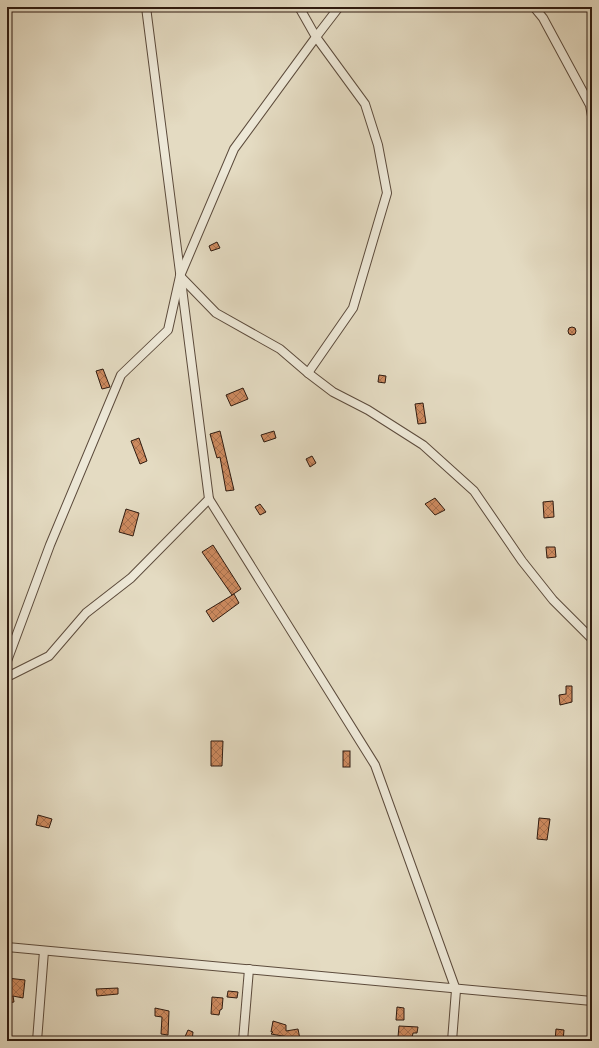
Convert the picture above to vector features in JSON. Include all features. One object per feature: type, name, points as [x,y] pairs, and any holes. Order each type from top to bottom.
[{"type":"street","points":[[146,7],[209,499],[375,765],[456,990],[452,1041]]},
{"type":"street","points":[[299,7],[316,37],[365,104],[378,145],[387,194],[353,308],[308,373]]},
{"type":"street","points":[[7,661],[50,545],[121,375],[168,330],[180,276],[234,149],[339,7]]},
{"type":"street","points":[[534,7],[543,18],[590,105],[592,116]]},
{"type":"street","points":[[180,276],[216,313],[280,349],[333,392],[368,410],[423,444],[474,491],[522,561],[553,600],[592,639]]},
{"type":"street","points":[[7,677],[49,656],[86,613],[131,578],[209,499]]},
{"type":"street","points":[[7,947],[456,990],[592,1001]]},
{"type":"street","points":[[37,1041],[44,951]]},
{"type":"street","points":[[243,1041],[249,969]]},
{"type":"building","points":[[217,242],[220,248],[211,251],[209,246]]},
{"type":"building","points":[[570,327],[574,327],[576,331],[574,335],[570,335],[568,333],[568,329]]},
{"type":"building","points":[[103,369],[110,387],[102,389],[96,371]]},
{"type":"building","points":[[379,375],[386,376],[385,383],[378,382]]},
{"type":"building","points":[[243,388],[248,399],[231,406],[226,395]]},
{"type":"building","points":[[423,403],[426,423],[418,424],[415,404]]},
{"type":"building","points":[[220,431],[234,490],[226,491],[220,457],[217,458],[210,434]]},
{"type":"building","points":[[274,431],[276,438],[264,442],[261,435]]},
{"type":"building","points":[[139,438],[147,461],[140,464],[131,441]]},
{"type":"building","points":[[312,456],[316,463],[310,467],[306,459]]},
{"type":"building","points":[[435,498],[445,510],[435,515],[425,504]]},
{"type":"building","points":[[553,501],[554,517],[544,518],[543,502]]},
{"type":"building","points":[[260,504],[266,512],[260,515],[255,507]]},
{"type":"building","points":[[126,509],[139,513],[133,536],[119,532]]},
{"type":"building","points":[[213,545],[241,589],[232,595],[202,552]]},
{"type":"building","points":[[546,547],[555,547],[556,557],[547,558]]},
{"type":"building","points":[[234,594],[239,603],[213,622],[206,611]]},
{"type":"building","points":[[566,686],[572,686],[572,702],[560,705],[559,695],[566,694]]},
{"type":"building","points":[[211,741],[223,741],[222,766],[211,766]]},
{"type":"building","points":[[343,751],[350,751],[350,767],[343,767]]},
{"type":"building","points":[[38,815],[52,819],[49,828],[36,825]]},
{"type":"building","points":[[539,818],[550,819],[547,840],[537,839]]},
{"type":"building","points":[[7,978],[25,980],[23,998],[13,996],[14,1002],[7,1003]]},
{"type":"building","points":[[118,988],[118,994],[97,996],[96,989]]},
{"type":"building","points":[[228,991],[238,992],[237,998],[227,997]]},
{"type":"building","points":[[212,997],[223,998],[222,1009],[220,1010],[219,1015],[211,1014]]},
{"type":"building","points":[[397,1007],[404,1008],[404,1020],[396,1020]]},
{"type":"building","points":[[155,1008],[169,1011],[168,1035],[161,1034],[162,1017],[155,1016]]},
{"type":"building","points":[[273,1021],[286,1025],[286,1031],[298,1029],[300,1039],[271,1034],[273,1032],[271,1032]]},
{"type":"building","points":[[399,1026],[418,1027],[417,1033],[413,1033],[412,1038],[398,1037]]},
{"type":"building","points":[[556,1029],[564,1030],[563,1041],[555,1041]]},
{"type":"building","points":[[188,1030],[193,1032],[192,1041],[183,1041]]}]
